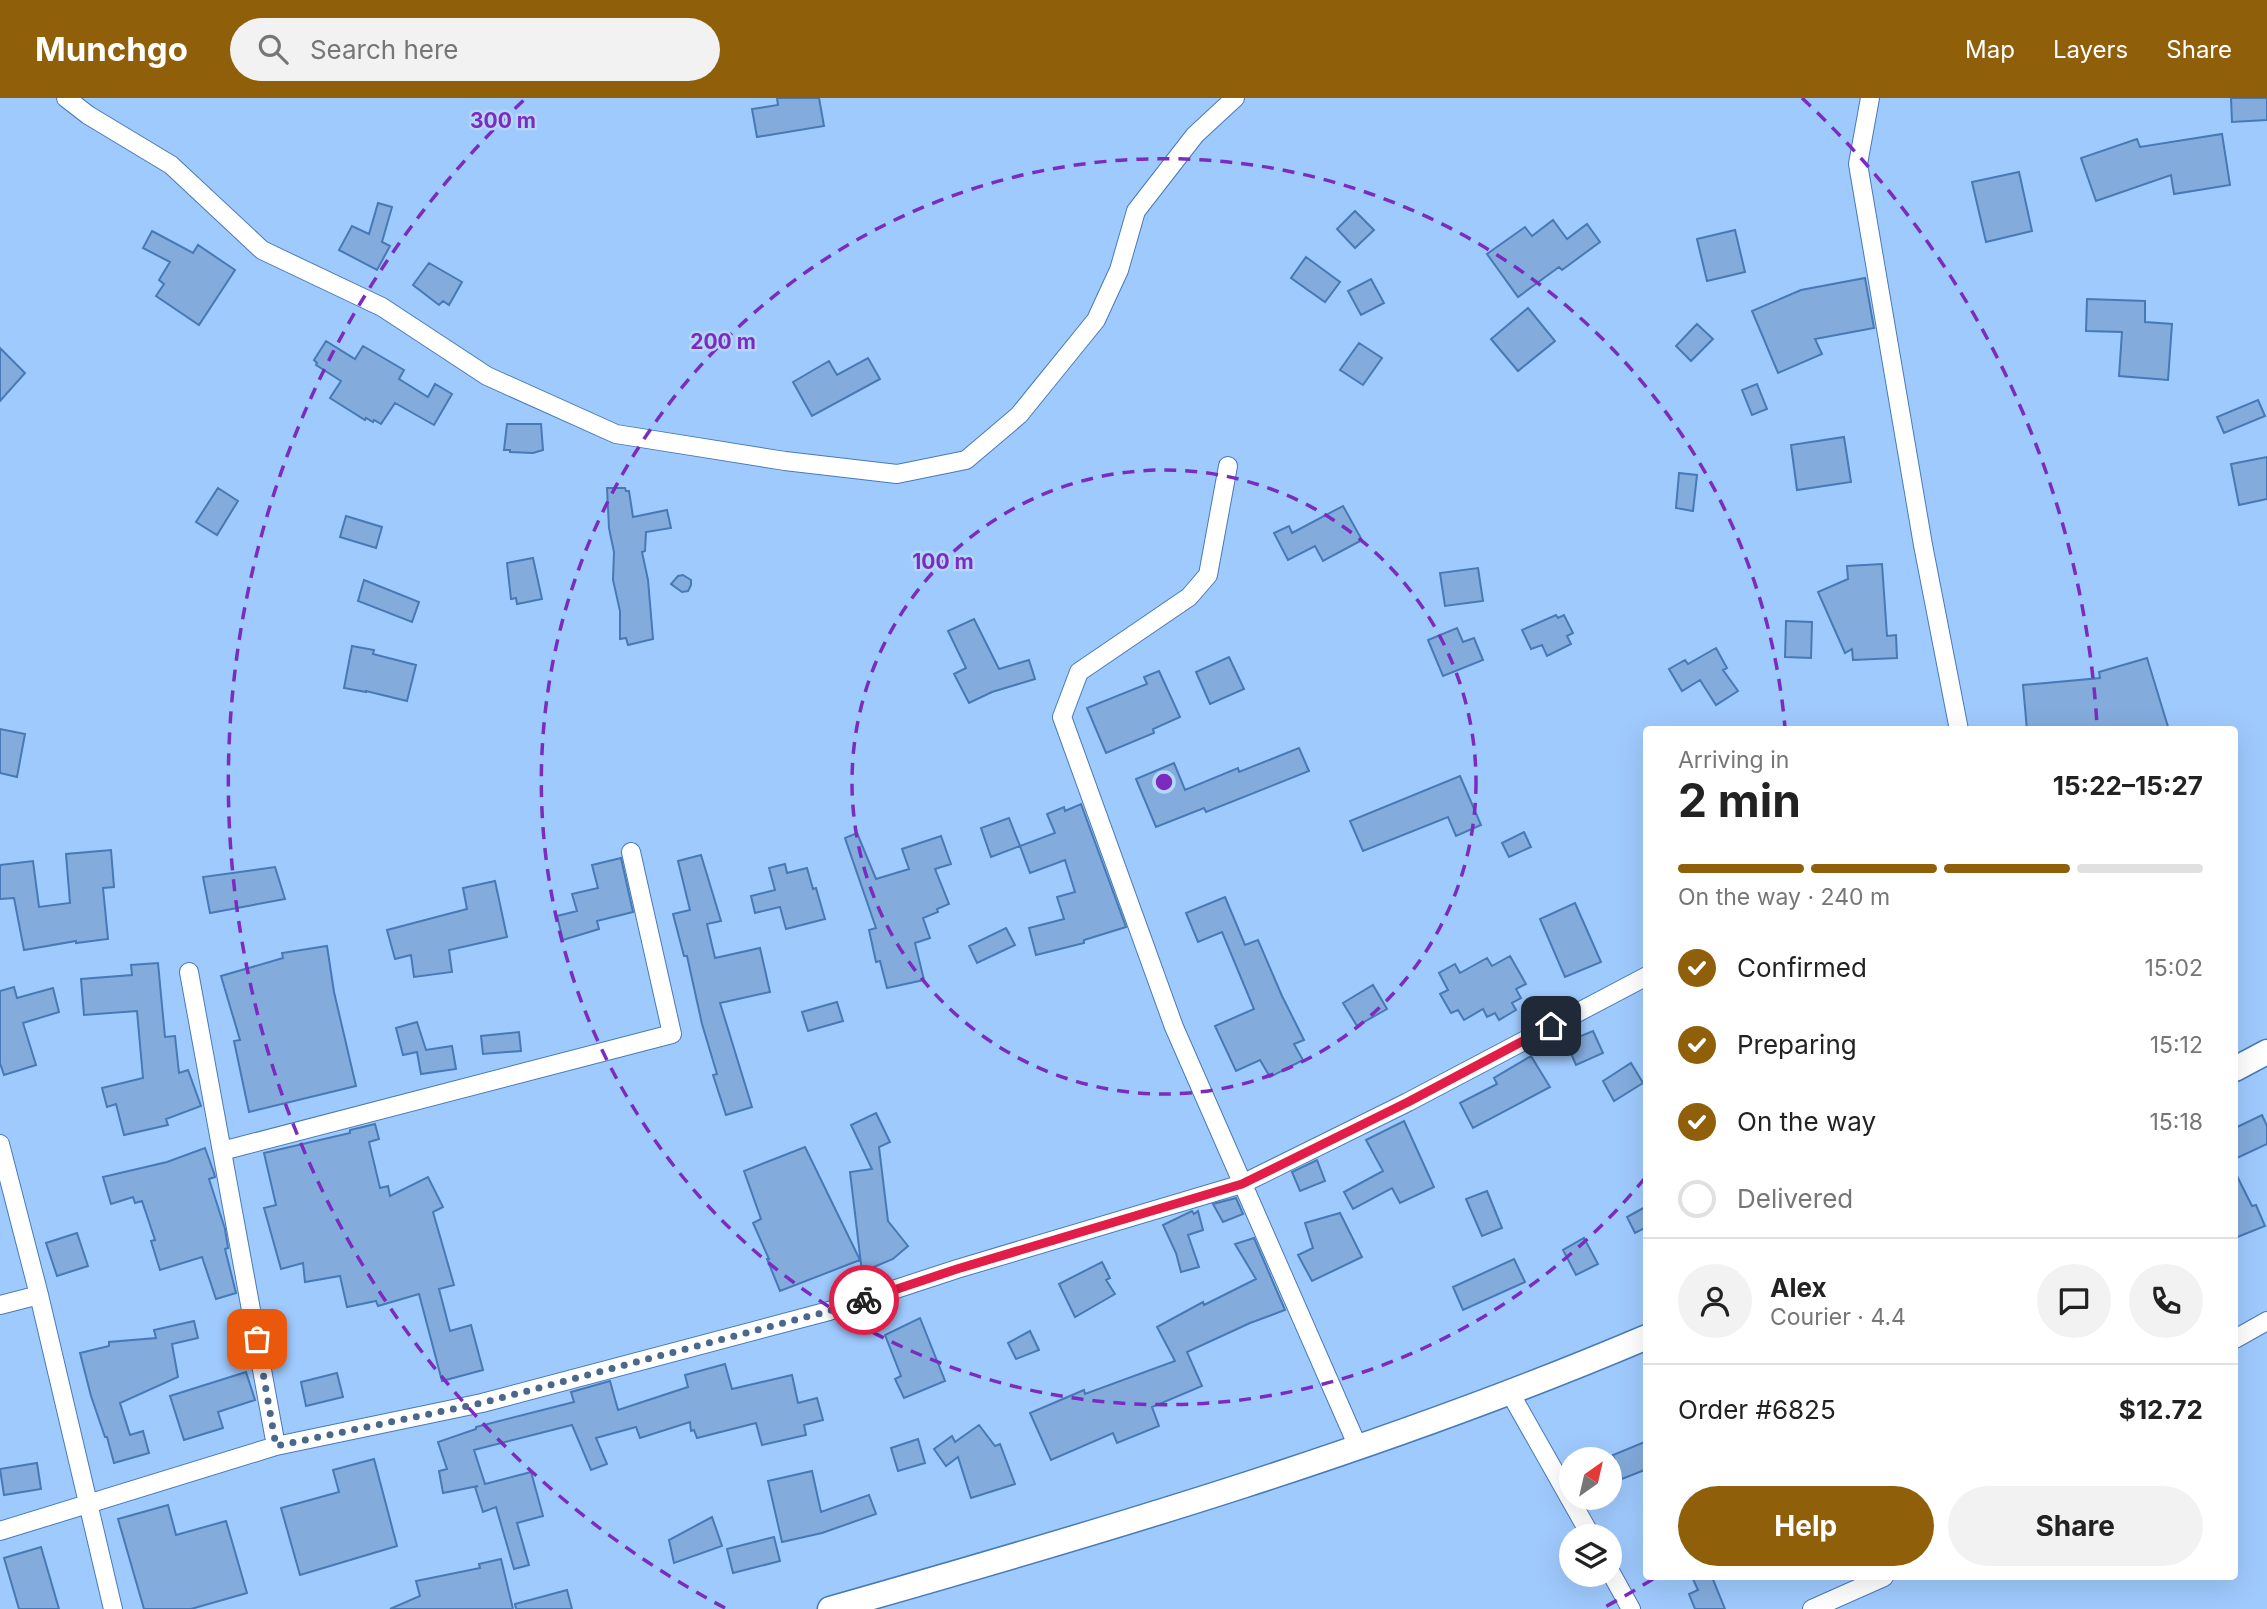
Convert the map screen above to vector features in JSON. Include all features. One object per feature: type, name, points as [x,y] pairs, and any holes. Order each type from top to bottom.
[{"type":"main road","points":[[2238,1067],[2267,1052]]},
{"type":"main road","points":[[830,1609],[1028,1553],[1358,1447],[1588,1362],[1643,1339]]},
{"type":"street","points":[[66,98],[88,115],[172,165],[262,250],[382,307],[487,376],[511,387],[616,434],[785,461],[897,474],[966,460],[1019,415],[1096,320],[1119,270],[1136,211],[1195,135],[1235,98]]},
{"type":"street","points":[[1870,98],[1858,164],[1923,545],[1958,726]]},
{"type":"street","points":[[1228,466],[1208,575],[1189,597],[1079,672],[1062,717],[1174,1027],[1358,1447]]},
{"type":"street","points":[[222,1151],[671,1034],[632,852]]},
{"type":"street","points":[[189,972],[276,1446]]},
{"type":"street","points":[[0,1531],[276,1446],[482,1403],[829,1311],[957,1269],[1242,1184],[1408,1102],[1643,978]]},
{"type":"street","points":[[0,1144],[113,1609]]},
{"type":"street","points":[[0,1305],[38,1295]]},
{"type":"street","points":[[2238,1337],[2267,1321]]},
{"type":"street","points":[[1509,1391],[1584,1524]]},
{"type":"street","points":[[1812,1609],[1877,1580]]},
{"type":"street","points":[[1619,1587],[1632,1609]]},
{"type":"building","points":[[777,98],[819,98],[824,126],[757,137],[752,109],[778,105]]},
{"type":"building","points":[[2231,98],[2267,98],[2267,120],[2232,122]]},
{"type":"building","points":[[2222,134],[2230,185],[2174,194],[2171,175],[2096,201],[2081,158],[2137,139],[2140,147]]},
{"type":"building","points":[[2019,172],[2032,231],[1986,242],[1972,182]]},
{"type":"building","points":[[378,203],[392,207],[382,242],[390,246],[377,270],[339,250],[352,226],[369,234]]},
{"type":"building","points":[[1355,211],[1374,230],[1355,248],[1337,229]]},
{"type":"building","points":[[1553,220],[1567,239],[1587,224],[1600,242],[1518,297],[1487,254],[1525,227],[1532,236]]},
{"type":"building","points":[[1735,230],[1745,272],[1707,281],[1697,239]]},
{"type":"building","points":[[152,231],[193,253],[198,245],[235,270],[199,325],[156,296],[164,284],[159,280],[170,262],[143,248]]},
{"type":"building","points":[[1306,257],[1340,282],[1325,302],[1291,278]]},
{"type":"building","points":[[429,263],[462,282],[449,305],[443,301],[439,305],[413,285]]},
{"type":"building","points":[[1865,278],[1874,328],[1815,339],[1822,354],[1778,373],[1752,311],[1801,290]]},
{"type":"building","points":[[1371,279],[1384,303],[1361,315],[1348,291]]},
{"type":"building","points":[[2087,299],[2145,301],[2145,322],[2172,324],[2168,380],[2119,376],[2122,332],[2086,331]]},
{"type":"building","points":[[1528,308],[1555,341],[1518,371],[1491,339]]},
{"type":"building","points":[[1697,324],[1713,339],[1691,361],[1676,346]]},
{"type":"building","points":[[326,341],[355,359],[363,346],[404,370],[399,379],[428,397],[435,384],[452,394],[434,425],[395,403],[381,424],[366,418],[365,420],[330,398],[341,381],[316,365],[314,360]]},
{"type":"building","points":[[1359,343],[1382,358],[1363,385],[1340,370]]},
{"type":"building","points":[[0,348],[25,373],[0,401]]},
{"type":"building","points":[[868,358],[880,379],[812,416],[793,382],[829,361],[837,375]]},
{"type":"building","points":[[1757,384],[1767,409],[1752,415],[1742,390]]},
{"type":"building","points":[[2258,400],[2265,416],[2224,433],[2217,417]]},
{"type":"building","points":[[507,424],[541,424],[543,450],[533,453],[504,450]]},
{"type":"building","points":[[1844,437],[1851,482],[1797,490],[1791,445]]},
{"type":"building","points":[[2267,457],[2267,499],[2239,505],[2231,464]]},
{"type":"building","points":[[1679,473],[1697,475],[1693,511],[1676,508]]},
{"type":"building","points":[[218,488],[238,501],[217,535],[196,522]]},
{"type":"building","points":[[607,488],[625,488],[629,491],[633,517],[667,510],[671,528],[646,532],[645,551],[642,552],[648,580],[653,639],[628,645],[626,638],[620,639],[620,611],[613,580],[614,552],[609,528]]},
{"type":"building","points":[[1343,506],[1362,540],[1323,561],[1315,546],[1288,560],[1274,533],[1289,526],[1292,533]]},
{"type":"building","points":[[346,516],[382,527],[376,548],[340,537]]},
{"type":"building","points":[[533,558],[542,599],[517,604],[516,598],[511,599],[507,563]]},
{"type":"building","points":[[1882,564],[1887,636],[1896,635],[1897,658],[1853,660],[1852,649],[1845,653],[1818,592],[1848,579],[1847,566]]},
{"type":"building","points":[[1478,568],[1483,601],[1445,606],[1440,573]]},
{"type":"building","points":[[683,575],[691,580],[691,585],[688,591],[682,592],[671,584],[678,576]]},
{"type":"building","points":[[364,580],[419,602],[412,622],[358,601]]},
{"type":"building","points":[[1556,615],[1558,618],[1564,615],[1573,633],[1567,636],[1571,644],[1547,656],[1542,645],[1531,649],[1522,630]]},
{"type":"building","points":[[974,619],[999,669],[1029,660],[1035,679],[992,692],[969,703],[954,674],[966,668],[948,631]]},
{"type":"building","points":[[1786,621],[1812,622],[1811,658],[1785,657]]},
{"type":"building","points":[[1457,628],[1463,642],[1474,638],[1483,660],[1443,676],[1428,640]]},
{"type":"building","points":[[352,646],[374,650],[373,654],[416,665],[407,701],[344,688]]},
{"type":"building","points":[[1716,648],[1727,668],[1723,670],[1738,691],[1716,705],[1700,680],[1682,691],[1669,669],[1685,660],[1688,664]]},
{"type":"building","points":[[1229,657],[1244,689],[1210,704],[1196,672]]},
{"type":"building","points":[[2147,658],[2168,726],[2027,726],[2023,685],[2100,678],[2099,672]]},
{"type":"building","points":[[1159,671],[1180,717],[1153,729],[1154,733],[1106,753],[1087,708],[1147,684],[1144,677]]},
{"type":"building","points":[[0,729],[25,734],[17,777],[0,773]]},
{"type":"building","points":[[1299,748],[1309,771],[1206,812],[1204,808],[1156,827],[1136,779],[1174,763],[1185,790],[1238,768],[1239,772]]},
{"type":"building","points":[[1460,776],[1481,825],[1456,836],[1448,817],[1363,851],[1350,821]]},
{"type":"building","points":[[1081,804],[1126,927],[1084,940],[1084,943],[1036,955],[1029,928],[1064,919],[1057,897],[1075,892],[1065,860],[1030,873],[1020,846],[1055,833],[1047,814],[1064,807],[1065,811]]},
{"type":"building","points":[[1009,818],[1020,846],[991,857],[981,828]]},
{"type":"building","points":[[1524,832],[1531,847],[1509,857],[1502,843]]},
{"type":"building","points":[[857,833],[876,879],[909,869],[902,849],[941,836],[951,864],[935,869],[949,904],[923,918],[930,938],[915,943],[924,980],[887,988],[880,961],[876,962],[869,930],[876,928],[845,838]]},
{"type":"building","points":[[111,850],[114,887],[103,888],[108,939],[76,941],[24,950],[14,898],[0,899],[0,865],[33,861],[39,907],[70,903],[66,854]]},
{"type":"building","points":[[701,855],[721,921],[707,924],[715,958],[760,948],[770,992],[720,1003],[752,1107],[726,1115],[713,1075],[717,1074],[702,1024],[687,956],[684,956],[673,914],[690,910],[678,861]]},
{"type":"building","points":[[621,858],[633,912],[597,921],[599,929],[563,940],[557,916],[577,911],[572,894],[598,888],[592,865]]},
{"type":"building","points":[[785,864],[787,873],[807,868],[825,919],[786,929],[780,907],[755,913],[751,896],[775,890],[769,868]]},
{"type":"building","points":[[275,867],[285,899],[210,913],[203,877]]},
{"type":"building","points":[[495,881],[507,937],[449,950],[452,972],[414,977],[411,955],[395,959],[387,930],[467,909],[463,888]]},
{"type":"building","points":[[1225,897],[1245,945],[1258,940],[1304,1040],[1294,1044],[1303,1060],[1270,1077],[1260,1060],[1236,1071],[1215,1026],[1254,1009],[1222,932],[1198,942],[1186,913]]},
{"type":"building","points":[[1575,903],[1601,962],[1565,977],[1540,919]]},
{"type":"building","points":[[1006,928],[1015,945],[977,963],[969,946]]},
{"type":"building","points":[[327,946],[334,992],[356,1086],[249,1112],[234,1041],[240,1040],[221,976],[283,958],[282,953]]},
{"type":"building","points":[[1510,956],[1526,984],[1516,989],[1521,998],[1512,1003],[1516,1010],[1499,1020],[1495,1013],[1487,1017],[1483,1009],[1464,1020],[1458,1010],[1451,1013],[1440,994],[1448,990],[1439,973],[1455,964],[1460,973],[1487,958],[1492,966]]},
{"type":"building","points":[[158,963],[165,1037],[175,1036],[179,1073],[188,1070],[201,1106],[166,1119],[168,1125],[124,1135],[116,1104],[107,1107],[102,1088],[143,1078],[137,1011],[84,1015],[81,979],[132,975],[131,965]]},
{"type":"building","points":[[1373,985],[1387,1009],[1357,1026],[1343,1003]]},
{"type":"building","points":[[14,987],[17,998],[53,988],[59,1012],[23,1023],[36,1065],[4,1075],[0,1063],[0,991]]},
{"type":"building","points":[[837,1002],[843,1021],[808,1031],[802,1012]]},
{"type":"building","points":[[417,1022],[426,1050],[452,1046],[456,1069],[421,1074],[417,1052],[403,1055],[396,1028]]},
{"type":"building","points":[[1593,1031],[1603,1053],[1576,1065],[1566,1042]]},
{"type":"building","points":[[519,1032],[521,1051],[483,1054],[481,1036]]},
{"type":"building","points":[[1531,1056],[1550,1087],[1473,1128],[1460,1103],[1497,1084],[1494,1078]]},
{"type":"building","points":[[1631,1063],[1643,1083],[1614,1101],[1603,1081]]},
{"type":"building","points":[[876,1113],[890,1142],[879,1147],[888,1221],[908,1246],[893,1259],[862,1272],[850,1172],[872,1169],[851,1125]]},
{"type":"building","points":[[2262,1115],[2267,1126],[2267,1144],[2238,1158],[2238,1127]]},
{"type":"building","points":[[1404,1121],[1434,1187],[1400,1203],[1392,1188],[1353,1209],[1344,1192],[1383,1171],[1366,1140]]},
{"type":"building","points":[[375,1124],[379,1139],[369,1142],[380,1188],[388,1186],[390,1196],[428,1177],[443,1207],[433,1212],[454,1285],[439,1289],[450,1331],[471,1325],[483,1370],[442,1381],[419,1294],[378,1306],[376,1301],[347,1307],[340,1276],[305,1282],[303,1263],[281,1269],[264,1208],[276,1205],[264,1153],[350,1133],[350,1130]]},
{"type":"building","points":[[805,1147],[860,1260],[780,1291],[753,1223],[761,1219],[744,1171]]},
{"type":"building","points":[[205,1148],[215,1177],[209,1179],[225,1229],[228,1248],[225,1249],[236,1293],[216,1299],[202,1257],[160,1270],[151,1241],[155,1240],[142,1201],[135,1203],[133,1197],[111,1204],[103,1177],[167,1162]]},
{"type":"building","points":[[1317,1160],[1325,1181],[1300,1191],[1292,1172]]},
{"type":"building","points":[[2238,1178],[2252,1206],[2256,1205],[2265,1226],[2238,1237]]},
{"type":"building","points":[[1487,1191],[1502,1228],[1482,1236],[1466,1199]]},
{"type":"building","points":[[1236,1198],[1243,1214],[1223,1222],[1213,1204]]},
{"type":"building","points":[[1643,1208],[1643,1229],[1635,1233],[1627,1217]]},
{"type":"building","points":[[1192,1211],[1194,1214],[1198,1211],[1203,1230],[1188,1235],[1199,1267],[1181,1272],[1176,1253],[1163,1225]]},
{"type":"building","points":[[1340,1213],[1362,1257],[1312,1281],[1298,1255],[1313,1248],[1305,1223]]},
{"type":"building","points":[[77,1233],[88,1266],[57,1276],[46,1243]]},
{"type":"building","points":[[1254,1238],[1285,1310],[1187,1352],[1202,1386],[1152,1407],[1159,1426],[1117,1443],[1113,1433],[1051,1460],[1030,1413],[1084,1390],[1085,1394],[1175,1361],[1157,1327],[1203,1302],[1204,1305],[1256,1279],[1235,1244]]},
{"type":"building","points":[[1584,1238],[1598,1264],[1576,1275],[1563,1250]]},
{"type":"building","points":[[1514,1259],[1525,1282],[1463,1310],[1453,1287]]},
{"type":"building","points":[[1102,1262],[1110,1278],[1106,1280],[1115,1294],[1075,1317],[1059,1284]]},
{"type":"building","points":[[920,1318],[945,1381],[904,1398],[895,1379],[901,1376],[885,1335]]},
{"type":"building","points":[[194,1321],[198,1338],[172,1344],[178,1377],[120,1403],[130,1435],[143,1431],[149,1453],[114,1463],[91,1396],[80,1353],[109,1346],[109,1342],[156,1338],[154,1330]]},
{"type":"building","points":[[1030,1331],[1039,1350],[1016,1359],[1008,1343]]},
{"type":"building","points":[[725,1364],[732,1389],[792,1375],[798,1403],[817,1398],[823,1420],[804,1425],[806,1435],[762,1445],[756,1423],[697,1438],[694,1430],[691,1431],[690,1422],[640,1438],[636,1427],[596,1438],[607,1464],[591,1470],[572,1425],[474,1450],[485,1484],[531,1472],[543,1516],[517,1523],[529,1565],[514,1569],[496,1507],[483,1512],[475,1487],[478,1486],[443,1493],[439,1471],[447,1469],[438,1442],[476,1427],[574,1402],[571,1392],[610,1381],[618,1410],[688,1387],[685,1375]]},
{"type":"building","points":[[246,1372],[255,1400],[218,1412],[223,1428],[184,1440],[170,1396]]},
{"type":"building","points":[[337,1373],[343,1397],[306,1406],[301,1382]]},
{"type":"building","points":[[979,1425],[995,1446],[1000,1444],[1015,1484],[971,1498],[958,1457],[946,1466],[934,1449],[952,1436],[955,1442]]},
{"type":"building","points":[[918,1439],[925,1463],[898,1471],[891,1448]]},
{"type":"building","points":[[1643,1443],[1643,1471],[1622,1479],[1622,1451]]},
{"type":"building","points":[[374,1459],[397,1546],[300,1575],[281,1508],[339,1492],[333,1470]]},
{"type":"building","points":[[37,1463],[41,1489],[4,1495],[0,1469]]},
{"type":"building","points":[[812,1471],[821,1512],[869,1495],[876,1514],[822,1533],[782,1542],[768,1481]]},
{"type":"building","points":[[168,1505],[176,1535],[226,1521],[247,1593],[191,1609],[144,1609],[118,1519]]},
{"type":"building","points":[[712,1517],[722,1546],[674,1563],[669,1540]]},
{"type":"building","points":[[774,1537],[780,1561],[733,1573],[727,1549]]},
{"type":"building","points":[[41,1547],[59,1609],[19,1609],[4,1558]]},
{"type":"building","points":[[501,1559],[513,1609],[390,1609],[420,1596],[416,1581],[480,1568],[479,1564]]},
{"type":"building","points":[[1693,1580],[1713,1580],[1725,1609],[1695,1609],[1689,1594],[1698,1590]]},
{"type":"building","points":[[567,1590],[572,1609],[516,1609],[515,1604]]},
{"type":"way so far","points":[[257,1339],[276,1446],[482,1403],[864,1300]]},
{"type":"route","points":[[864,1300],[957,1269],[1242,1184],[1408,1102],[1551,1026]]}]
